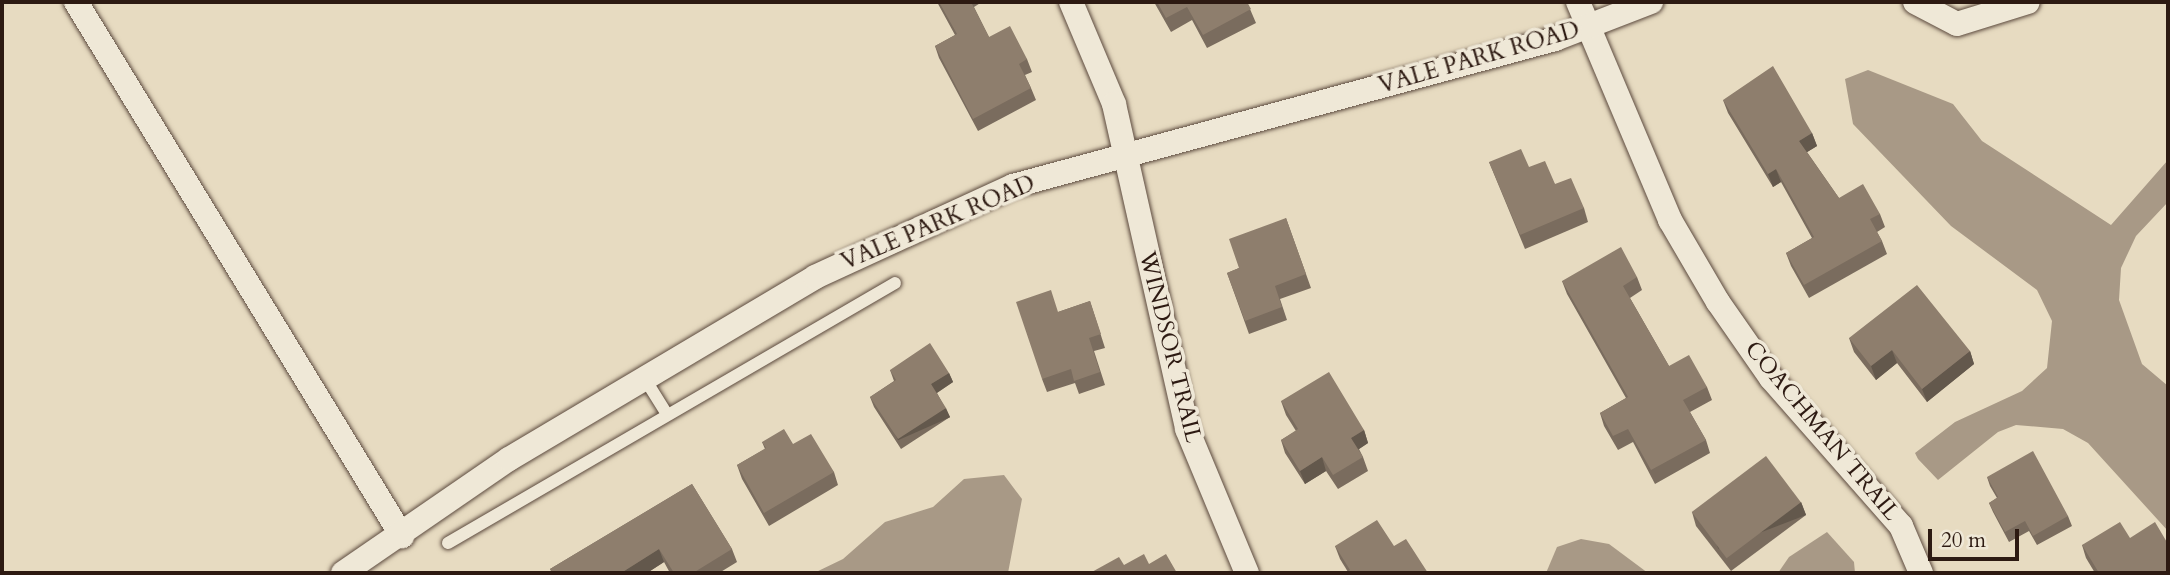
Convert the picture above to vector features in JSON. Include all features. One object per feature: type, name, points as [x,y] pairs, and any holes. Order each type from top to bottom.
[{"type":"street","points":[[76,2],[402,536]]},
{"type":"street","name":"WINDSOR TRAIL","points":[[1072,2],[1102,67],[1186,429],[1247,573]]},
{"type":"street","name":"COACHMAN TRAIL","points":[[1578,2],[1670,220],[1718,302],[1772,378],[1901,526],[1921,573]]},
{"type":"street","name":"VALE PARK ROAD","points":[[343,573],[402,536],[509,460],[645,379],[883,244],[1013,186],[1588,27],[1651,2]]},
{"type":"street","points":[[1915,2],[1957,24],[2028,2]]},
{"type":"street","name":"VALE PARK ROAD","points":[[364,573],[402,536]]},
{"type":"lane","points":[[448,543],[666,412],[895,283]]},
{"type":"lane","points":[[645,379],[666,412]]},
{"type":"shaded area","points":[[1868,70],[1953,104],[1982,141],[2111,225],[2168,160],[2168,202],[2136,236],[2121,268],[2119,300],[2142,364],[2168,386],[2168,531],[2088,443],[2063,429],[2016,425],[1998,432],[1938,480],[1918,459],[1915,453],[1955,422],[2022,391],[2047,368],[2052,321],[2037,290],[1951,226],[1853,124],[1845,79]]},
{"type":"shaded area","points":[[1004,475],[1022,499],[1008,573],[814,573],[843,559],[885,522],[933,507],[964,479]]},
{"type":"shaded area","points":[[1827,532],[1854,562],[1855,573],[1778,573],[1789,557]]},
{"type":"shaded area","points":[[1581,539],[1609,544],[1648,573],[1546,573],[1557,547]]},
{"type":"building","points":[[939,2],[971,2],[989,37],[1010,26],[1027,59],[1019,64],[1031,88],[973,119],[935,46],[957,34]]},
{"type":"building","points":[[1157,2],[1247,2],[1251,9],[1203,35],[1187,7],[1166,18]]},
{"type":"building","points":[[1773,66],[1812,133],[1799,141],[1839,198],[1863,184],[1880,214],[1870,219],[1882,241],[1804,285],[1786,253],[1814,237],[1776,169],[1768,174],[1723,100]]},
{"type":"building","points":[[1521,149],[1529,167],[1545,161],[1555,184],[1571,178],[1584,208],[1520,235],[1489,162]]},
{"type":"building","points":[[1286,218],[1306,274],[1275,286],[1282,307],[1245,321],[1227,273],[1239,268],[1229,239]]},
{"type":"building","points":[[1621,247],[1637,277],[1623,286],[1669,366],[1689,355],[1707,387],[1683,400],[1706,440],[1651,470],[1628,429],[1613,436],[1600,413],[1628,397],[1562,281]]},
{"type":"building","points":[[1917,285],[1970,351],[1922,389],[1892,350],[1871,366],[1849,338]]},
{"type":"building","points":[[1051,290],[1058,312],[1090,301],[1101,334],[1089,338],[1100,372],[1074,381],[1071,369],[1042,379],[1016,302]]},
{"type":"building","points":[[930,343],[949,373],[931,384],[946,408],[898,439],[870,397],[896,380],[890,370]]},
{"type":"building","points":[[1329,372],[1364,430],[1351,438],[1363,457],[1333,475],[1322,457],[1300,471],[1281,440],[1298,429],[1281,401]]},
{"type":"building","points":[[784,429],[793,444],[811,434],[834,472],[764,513],[737,465],[766,448],[762,442]]},
{"type":"building","points":[[2033,451],[2068,516],[2033,536],[2025,521],[2005,532],[1989,503],[1998,497],[1987,477]]},
{"type":"building","points":[[1766,456],[1801,502],[1727,558],[1692,512]]},
{"type":"building","points":[[692,484],[732,549],[693,573],[674,573],[659,549],[621,573],[553,573],[550,569]]},
{"type":"building","points":[[1377,520],[1394,546],[1406,539],[1428,573],[1345,573],[1350,570],[1335,546]]},
{"type":"building","points":[[2120,522],[2130,538],[2155,522],[2168,544],[2168,573],[2099,573],[2082,545]]},
{"type":"building","points":[[1144,554],[1149,564],[1166,554],[1177,573],[1090,573],[1119,557],[1124,565]]}]
